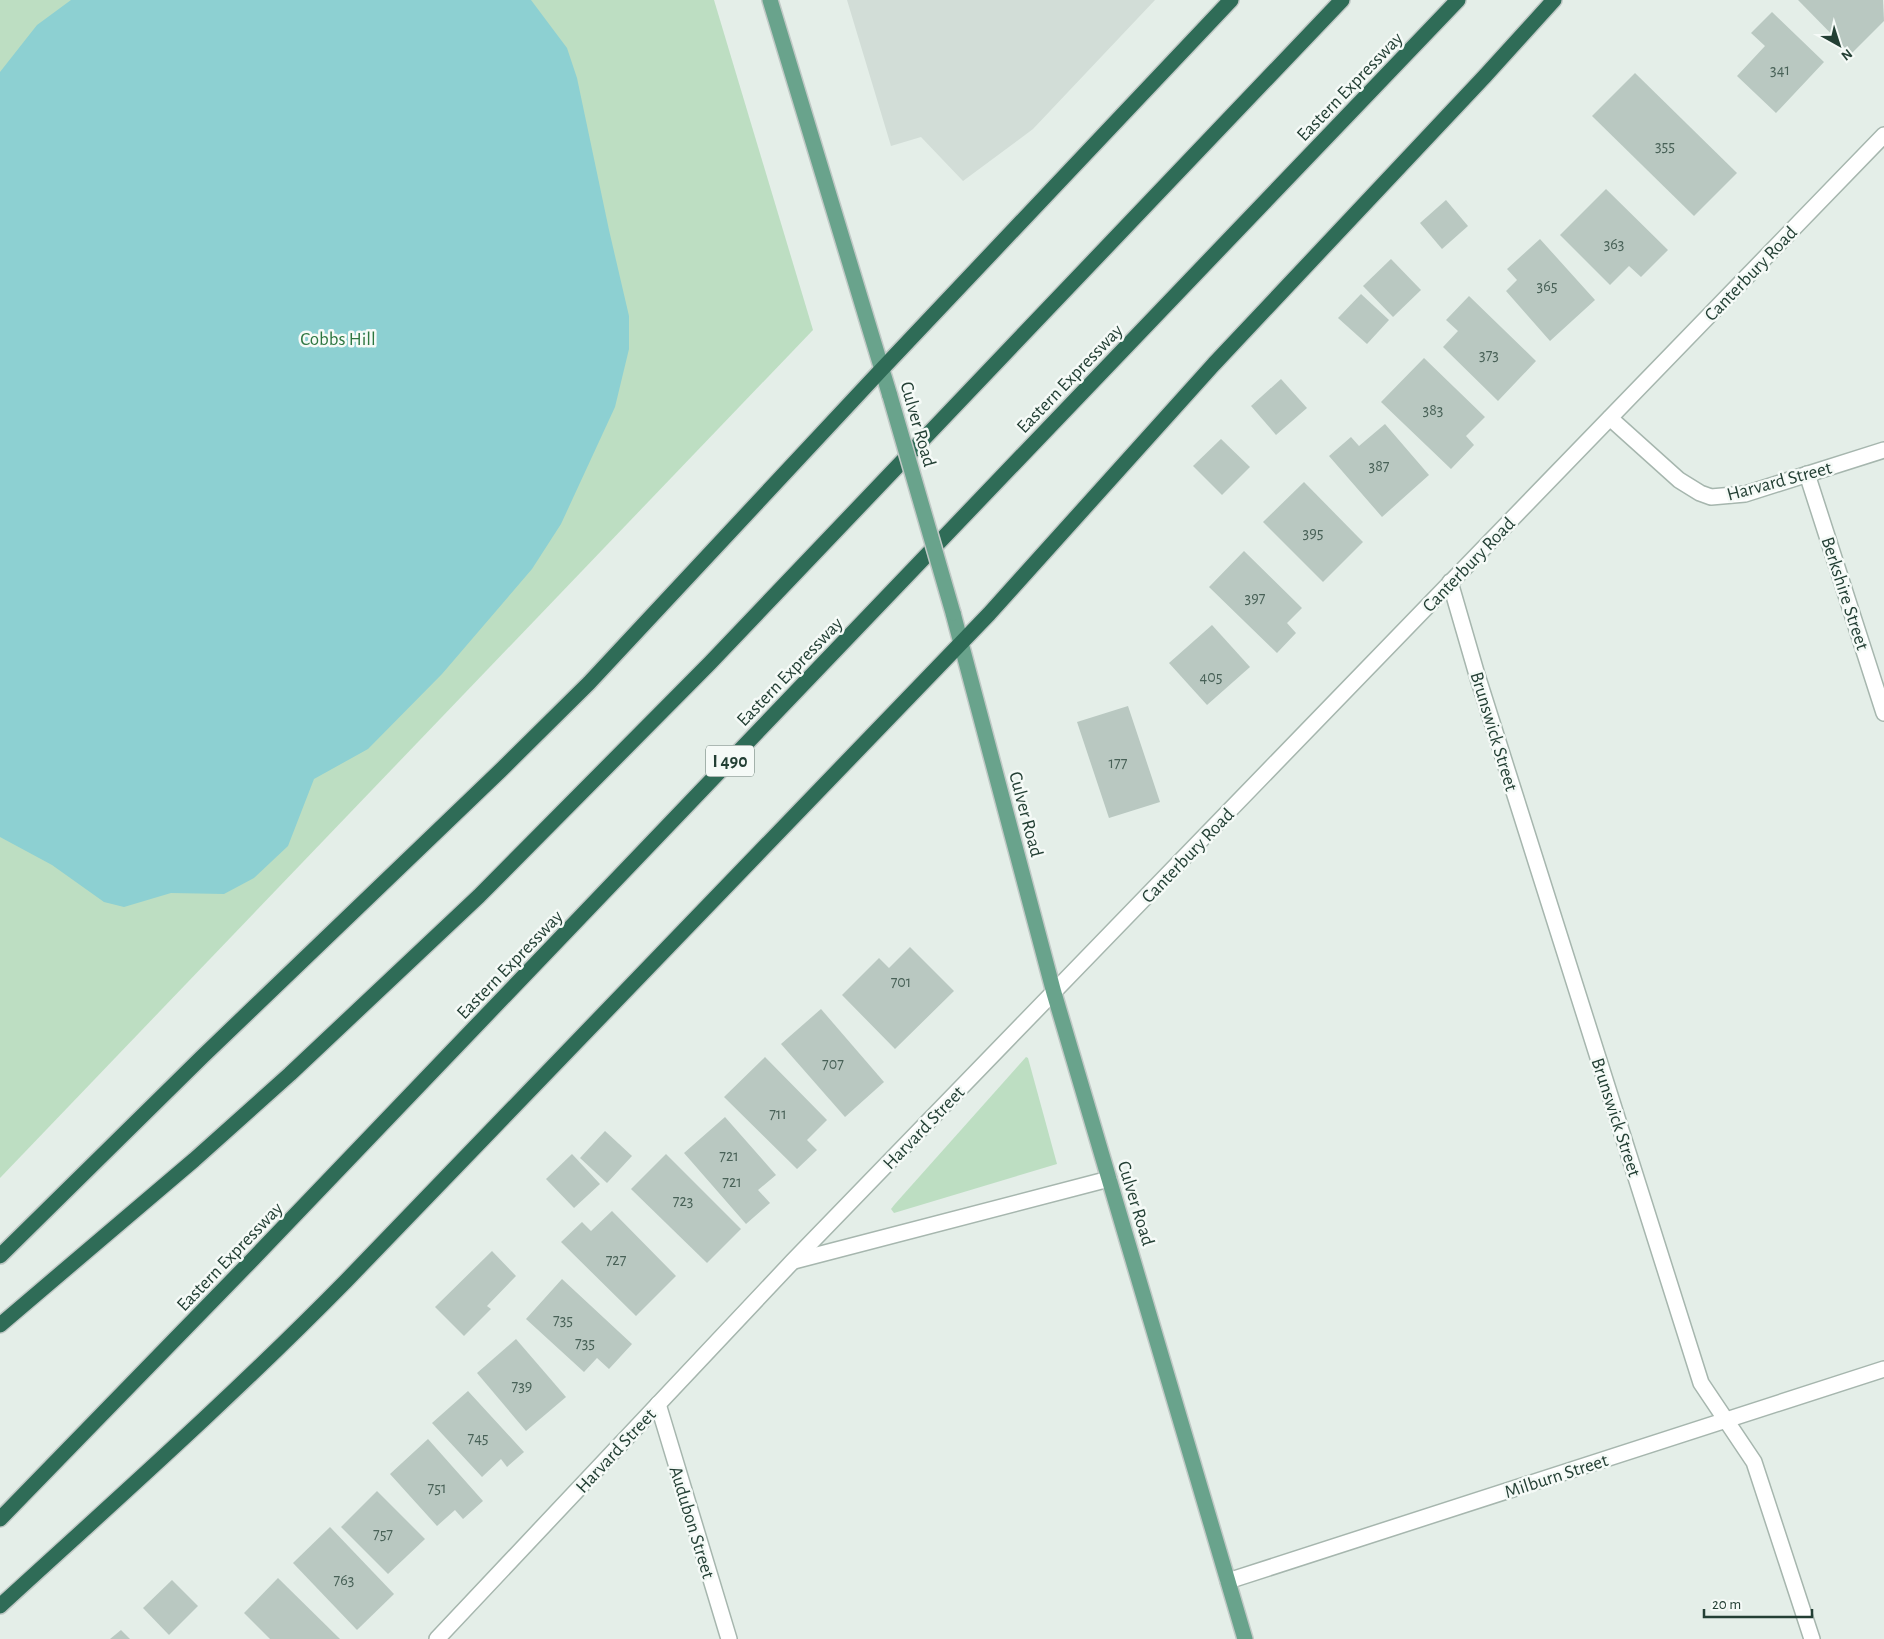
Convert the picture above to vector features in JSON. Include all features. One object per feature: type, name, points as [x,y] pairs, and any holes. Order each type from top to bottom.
[{"type":"highway","points":[[0,1256],[202,1057],[558,715],[1231,0]]},
{"type":"highway","points":[[0,1325],[194,1160],[276,1086],[486,889],[716,656],[1342,0]]},
{"type":"highway","name":"Eastern Expressway","points":[[0,1519],[260,1252],[1458,0]]},
{"type":"highway","points":[[0,1606],[216,1408],[320,1308],[1018,582],[1214,364],[1554,0]]},
{"type":"main road","name":"Culver Road","points":[[770,0],[882,369],[953,613],[1054,994],[1245,1639]]},
{"type":"street","name":"Canterbury Road","points":[[1054,994],[1450,582],[1884,136]]},
{"type":"street","name":"Harvard Street","points":[[1610,418],[1679,480],[1700,493],[1711,497],[1744,494],[1884,450]]},
{"type":"street","name":"Berkshire Street","points":[[1807,474],[1884,713]]},
{"type":"street","name":"Brunswick Street","points":[[1450,582],[1483,694],[1701,1383],[1754,1462],[1812,1639]]},
{"type":"street","name":"Harvard Street","points":[[436,1639],[793,1261],[1054,994]]},
{"type":"street","points":[[793,1261],[1109,1179]]},
{"type":"street","name":"Milburn Street","points":[[1228,1581],[1884,1369]]},
{"type":"street","name":"Audubon Street","points":[[658,1404],[729,1639]]},
{"type":"shaded area","points":[[847,0],[1155,0],[1033,129],[963,181],[921,137],[891,146]]},
{"type":"green space","name":"Cobbs Hill","points":[[0,0],[714,0],[813,330],[0,1178]]},
{"type":"green space","points":[[1026,1057],[1028,1058],[1057,1164],[894,1213],[891,1209],[895,1204]]},
{"type":"water","name":"Cobbs Hill","points":[[71,0],[531,0],[567,48],[577,78],[629,316],[629,349],[615,407],[561,524],[532,569],[442,674],[368,749],[314,779],[288,846],[254,878],[224,894],[171,893],[124,907],[104,902],[52,865],[0,837],[0,72],[37,25]]},
{"type":"building","points":[[1798,0],[1883,0],[1884,21],[1851,54]]},
{"type":"building","points":[[1772,12],[1824,62],[1776,113],[1737,76],[1765,46],[1751,33]]},
{"type":"building","points":[[1635,73],[1737,173],[1694,216],[1592,116]]},
{"type":"building","points":[[1606,189],[1668,250],[1641,277],[1629,266],[1610,285],[1560,235]]},
{"type":"building","points":[[1446,200],[1468,226],[1442,249],[1420,223]]},
{"type":"building","points":[[1540,239],[1595,300],[1550,341],[1506,291],[1517,280],[1507,269]]},
{"type":"building","points":[[1391,259],[1421,290],[1393,317],[1363,286]]},
{"type":"building","points":[[1361,294],[1389,320],[1367,344],[1338,318]]},
{"type":"building","points":[[1469,296],[1536,361],[1498,401],[1443,347],[1458,331],[1446,320]]},
{"type":"building","points":[[1424,358],[1485,417],[1466,436],[1474,445],[1451,469],[1381,402]]},
{"type":"building","points":[[1281,379],[1307,408],[1276,435],[1251,406]]},
{"type":"building","points":[[1385,424],[1429,475],[1382,517],[1329,456],[1351,437],[1359,446]]},
{"type":"building","points":[[1221,439],[1250,467],[1222,495],[1193,466]]},
{"type":"building","points":[[1304,482],[1363,542],[1323,582],[1263,522]]},
{"type":"building","points":[[1244,551],[1302,608],[1287,623],[1296,633],[1277,653],[1209,587]]},
{"type":"building","points":[[1212,625],[1250,667],[1207,705],[1169,663]]},
{"type":"building","points":[[1128,706],[1160,802],[1109,818],[1077,722]]},
{"type":"building","points":[[910,947],[954,991],[895,1049],[842,995],[879,958],[889,968]]},
{"type":"building","points":[[821,1009],[884,1082],[845,1117],[781,1044]]},
{"type":"building","points":[[765,1057],[827,1120],[807,1140],[817,1150],[797,1169],[724,1097]]},
{"type":"building","points":[[725,1117],[776,1175],[758,1190],[770,1203],[746,1224],[684,1153]]},
{"type":"building","points":[[605,1131],[632,1156],[607,1183],[580,1158]]},
{"type":"building","points":[[572,1154],[600,1184],[574,1208],[546,1179]]},
{"type":"building","points":[[666,1154],[741,1229],[707,1263],[631,1189]]},
{"type":"building","points":[[612,1211],[676,1276],[636,1316],[561,1242],[582,1222],[591,1231]]},
{"type":"building","points":[[492,1251],[516,1276],[487,1306],[491,1309],[464,1336],[435,1307]]},
{"type":"building","points":[[562,1279],[632,1344],[609,1369],[597,1358],[584,1372],[526,1319]]},
{"type":"building","points":[[516,1339],[566,1397],[526,1431],[477,1373]]},
{"type":"building","points":[[468,1391],[524,1452],[507,1467],[501,1459],[482,1477],[432,1423]]},
{"type":"building","points":[[428,1439],[483,1501],[463,1519],[455,1510],[437,1526],[390,1474]]},
{"type":"building","points":[[377,1491],[425,1539],[388,1574],[341,1527]]},
{"type":"building","points":[[330,1527],[394,1594],[357,1630],[293,1563]]},
{"type":"building","points":[[278,1578],[340,1639],[270,1639],[244,1613]]},
{"type":"building","points":[[172,1580],[198,1606],[169,1635],[143,1608]]},
{"type":"building","points":[[121,1630],[130,1639],[110,1639]]}]
